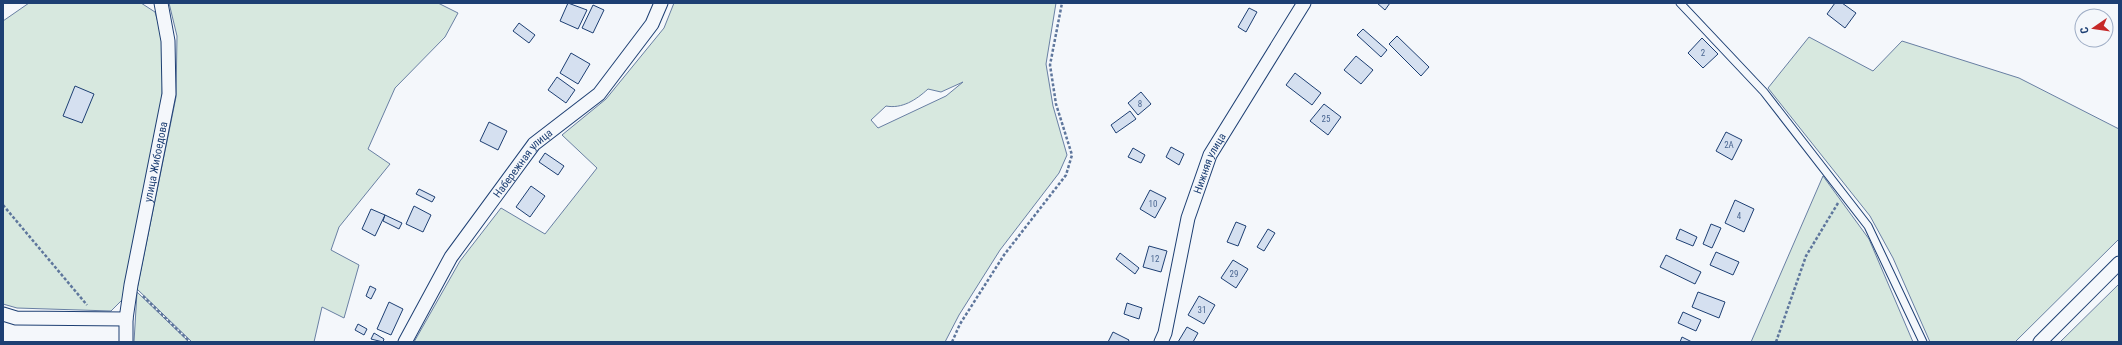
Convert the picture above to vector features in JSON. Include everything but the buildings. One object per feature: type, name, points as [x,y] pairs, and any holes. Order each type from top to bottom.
[{"type":"street","name":"улица Жибоедова","points":[[126,342],[126,319],[131,285],[169,94],[168,41],[161,3]]},
{"type":"street","name":"Набережная улица","points":[[405,342],[451,257],[534,144],[599,94],[652,24],[661,3]]},
{"type":"street","name":"Нижняя улица","points":[[1161,342],[1165,333],[1188,218],[1210,155],[1304,3]]},
{"type":"street","points":[[2040,342],[2119,263]]},
{"type":"street","points":[[3,314],[16,318],[126,319]]},
{"type":"lane","points":[[1680,3],[1764,92],[1868,226],[1923,342]]},
{"type":"path","points":[[952,342],[960,324],[1004,255],[1066,174],[1072,155],[1056,104],[1050,65],[1062,3]]},
{"type":"path","points":[[1776,342],[1806,256],[1843,194]]},
{"type":"path","points":[[3,205],[98,318]]},
{"type":"path","points":[[131,285],[190,342]]},
{"type":"shaded area","points":[[29,3],[141,3],[155,12],[164,43],[162,97],[123,299],[111,311],[17,308],[3,304],[3,21]]},
{"type":"shaded area","points":[[169,3],[438,3],[458,13],[445,37],[395,88],[368,149],[390,164],[339,227],[331,250],[359,265],[344,318],[322,307],[314,342],[192,342],[137,289],[176,97],[177,36]]},
{"type":"shaded area","points":[[674,3],[1056,3],[1046,64],[1053,106],[1067,155],[1059,173],[1000,250],[959,315],[945,342],[414,342],[460,261],[501,208],[545,234],[597,168],[562,135],[606,99],[664,28]],"holes":[[[963,82],[946,96],[878,128],[871,120],[886,106],[892,107],[903,105],[919,97],[928,89],[941,92]]]},
{"type":"shaded area","points":[[1809,37],[1873,71],[1902,41],[2019,78],[2119,129],[2119,239],[2015,342],[1930,342],[1893,258],[1870,216],[1768,88]]},
{"type":"shaded area","points":[[1823,176],[1869,239],[1913,342],[1751,342]]},
{"type":"shaded area","points":[[2119,284],[2119,342],[2060,342]]},
{"type":"shaded area","points":[[137,292],[189,342],[134,342]]}]
